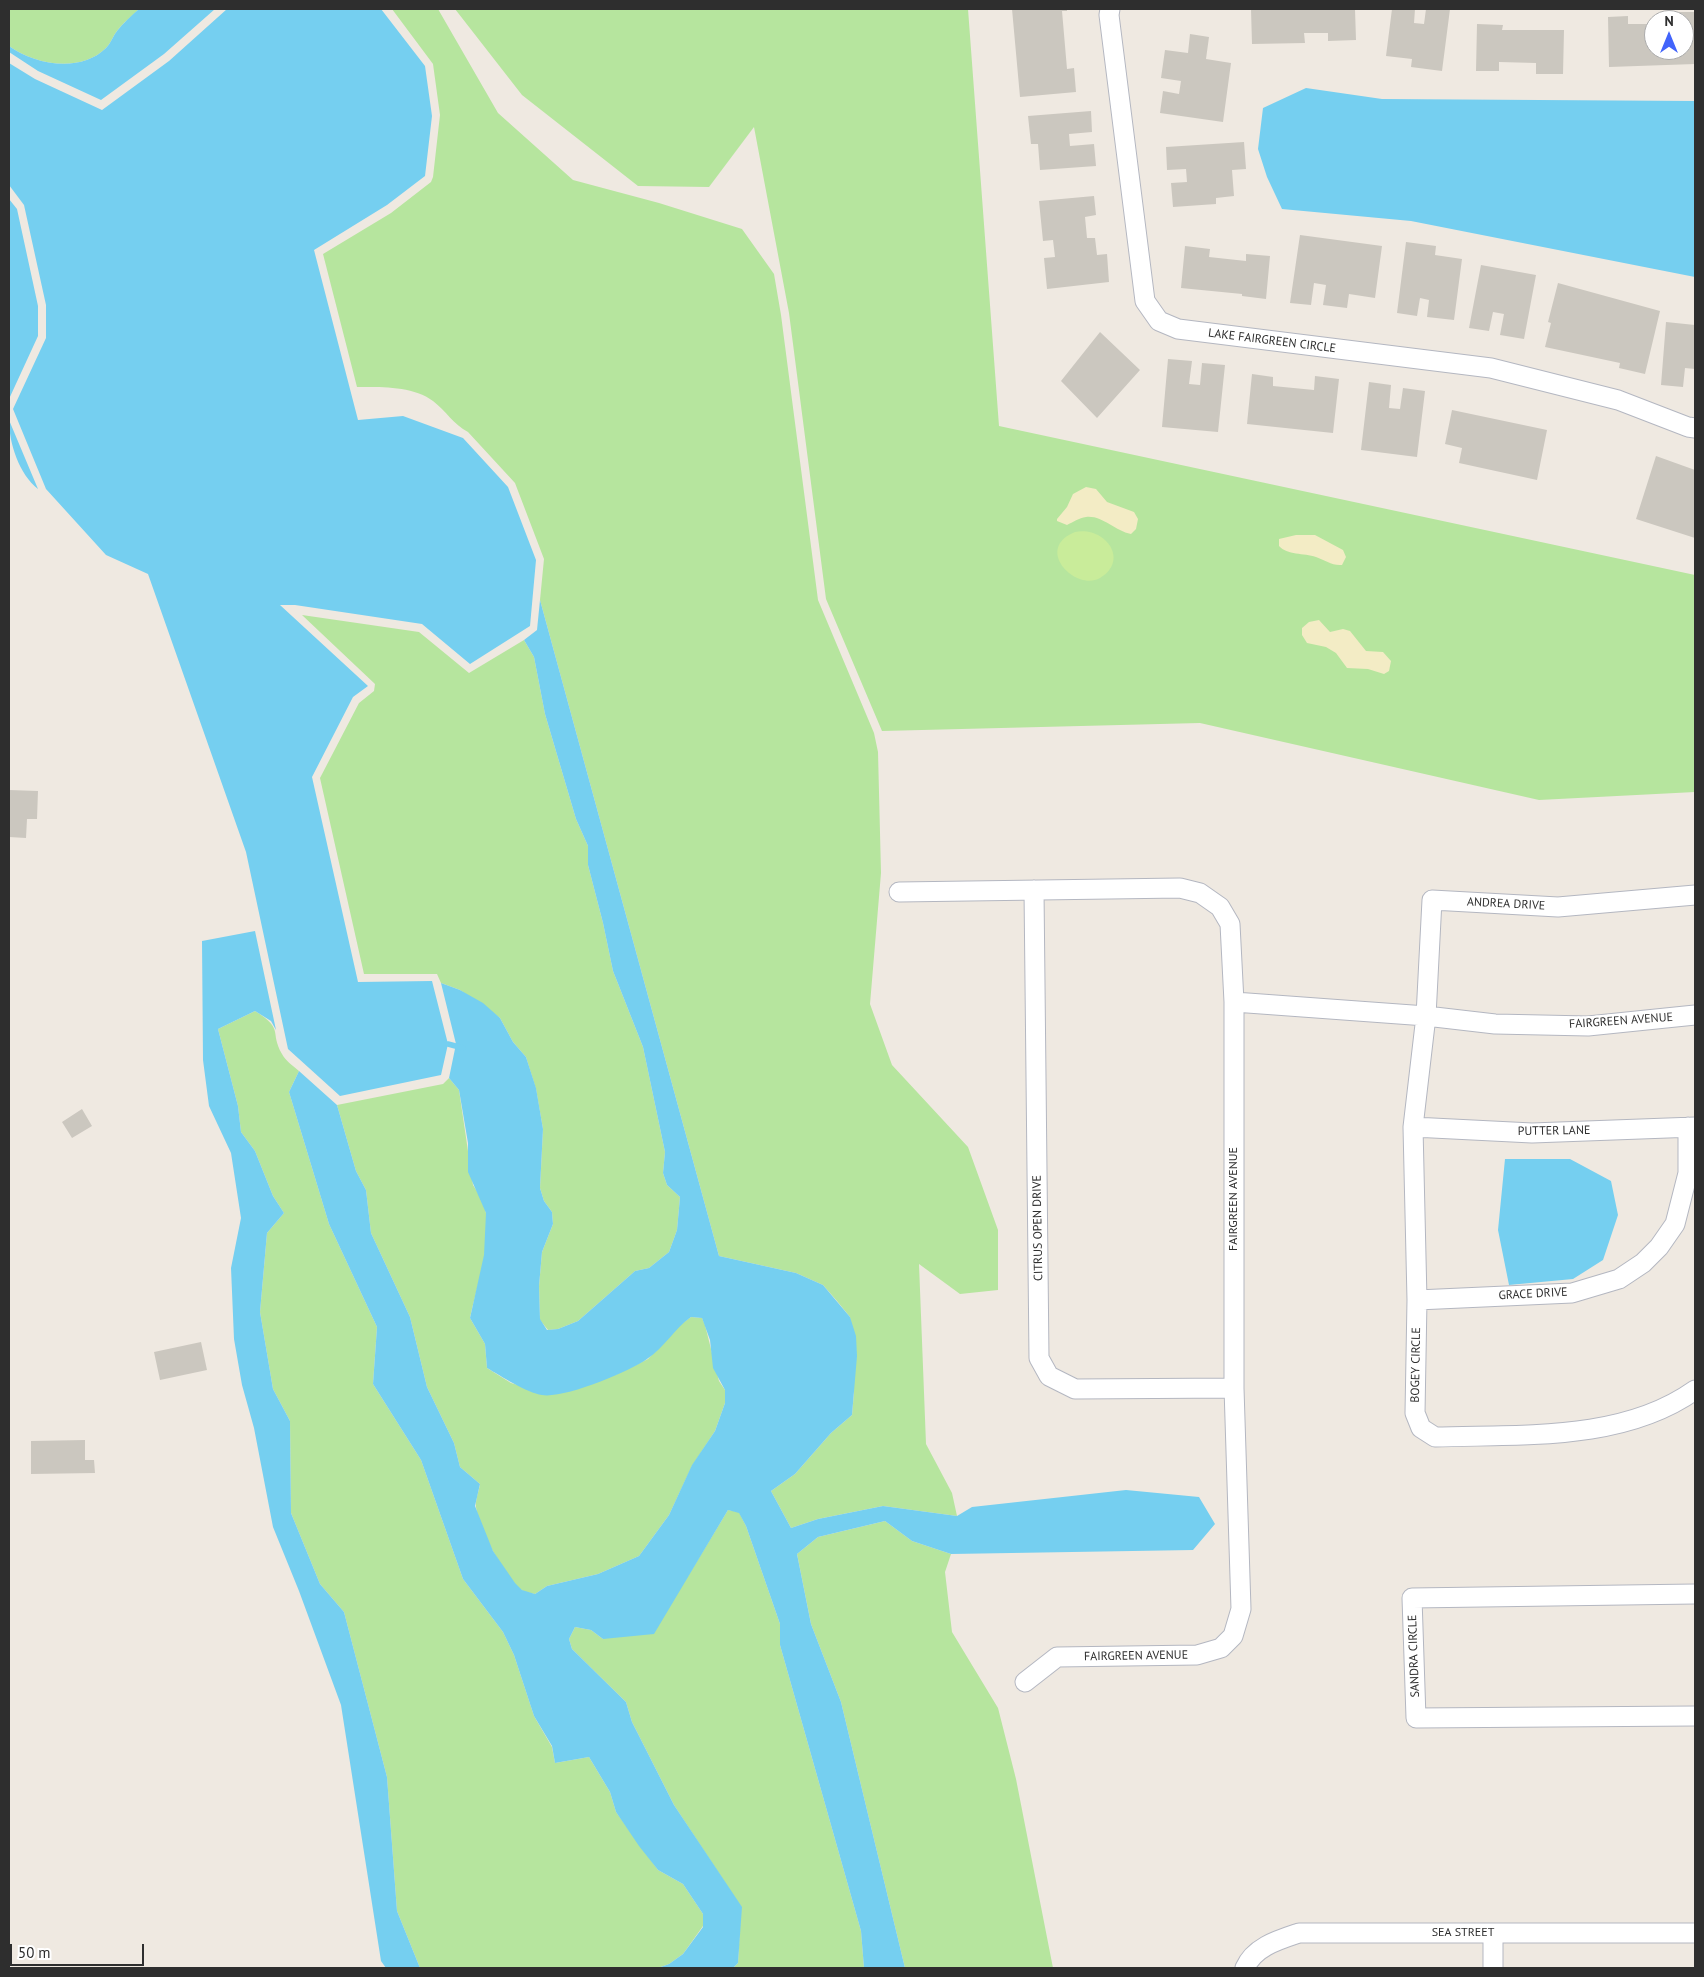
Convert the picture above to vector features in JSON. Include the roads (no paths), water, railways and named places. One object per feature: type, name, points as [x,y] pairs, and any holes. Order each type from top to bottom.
[{"type":"street","name":"LAKE FAIRGREEN CIRCLE","points":[[1110,9],[1110,25],[1144,301],[1158,320],[1178,329],[1492,368],[1618,400],[1695,428]]},
{"type":"street","points":[[899,892],[1180,888],[1200,893],[1220,907],[1230,924],[1234,1002]]},
{"type":"street","name":"CITRUS OPEN DRIVE","points":[[1034,890],[1039,1358],[1050,1376],[1075,1389],[1234,1388]]},
{"type":"street","name":"ANDREA DRIVE","points":[[1426,1016],[1432,900],[1558,907],[1695,895]]},
{"type":"street","name":"FAIRGREEN AVENUE","points":[[1025,1682],[1057,1657],[1197,1655],[1221,1648],[1232,1636],[1241,1609],[1234,1388],[1234,1002],[1426,1016],[1495,1024],[1588,1026],[1695,1015]]},
{"type":"street","name":"BOGEY CIRCLE","points":[[1426,1016],[1413,1127],[1417,1300],[1415,1413],[1421,1428],[1435,1437],[1583,1432],[1631,1421],[1685,1398],[1695,1390]]},
{"type":"street","name":"PUTTER LANE","points":[[1413,1127],[1532,1132],[1692,1127]]},
{"type":"street","name":"GRACE DRIVE","points":[[1417,1300],[1572,1293],[1619,1279],[1643,1263],[1659,1247],[1674,1224],[1688,1173],[1692,1127]]},
{"type":"street","name":"SANDRA CIRCLE","points":[[1695,1594],[1412,1598],[1416,1718],[1695,1716]]},
{"type":"street","name":"SEA STREET","points":[[1245,1968],[1247,1962],[1265,1945],[1298,1933],[1695,1933]]},
{"type":"street","points":[[1493,1933],[1493,1968]]},
{"type":"water","points":[[139,9],[215,9],[164,54],[101,100],[38,71],[9,52],[9,46],[32,58],[58,64],[84,61],[96,56],[106,48],[119,28]]},
{"type":"water","points":[[227,9],[381,9],[425,66],[432,116],[425,176],[387,205],[314,250],[358,420],[403,416],[463,438],[508,487],[536,560],[530,626],[470,664],[422,624],[295,605],[280,605],[368,686],[353,697],[312,777],[358,982],[432,981],[448,1044],[441,1075],[340,1096],[288,1049],[246,852],[148,574],[106,555],[46,489],[13,409],[46,338],[46,305],[24,205],[9,185],[9,63],[35,79],[102,110],[169,61]]},
{"type":"water","points":[[1306,88],[1382,99],[1695,101],[1695,277],[1411,221],[1282,209],[1267,177],[1258,149],[1263,108]]},
{"type":"water","points":[[9,199],[17,209],[38,306],[38,336],[9,399]]},
{"type":"water","points":[[9,420],[38,489],[25,475],[16,458],[9,429]]},
{"type":"water","points":[[540,600],[719,1256],[796,1273],[823,1285],[850,1317],[856,1336],[857,1356],[852,1415],[831,1433],[795,1474],[771,1491],[791,1528],[818,1519],[883,1506],[957,1516],[972,1507],[1126,1490],[1199,1497],[1215,1524],[1193,1550],[951,1554],[912,1541],[885,1521],[818,1537],[797,1554],[811,1624],[841,1702],[905,1968],[864,1968],[861,1931],[780,1645],[780,1624],[746,1526],[739,1513],[728,1510],[654,1634],[603,1639],[591,1630],[575,1627],[569,1639],[572,1649],[626,1702],[632,1722],[674,1805],[742,1907],[738,1963],[733,1968],[658,1968],[669,1964],[683,1954],[703,1927],[703,1914],[683,1884],[658,1870],[639,1846],[616,1812],[610,1792],[589,1757],[555,1763],[552,1746],[534,1716],[514,1655],[503,1632],[463,1579],[421,1460],[373,1384],[377,1327],[329,1224],[289,1092],[299,1071],[337,1105],[356,1171],[366,1190],[371,1233],[410,1317],[427,1387],[454,1443],[460,1467],[480,1484],[475,1506],[493,1551],[515,1583],[522,1590],[535,1594],[547,1586],[598,1574],[639,1556],[669,1515],[692,1465],[715,1431],[725,1403],[725,1390],[713,1368],[710,1340],[702,1318],[691,1317],[653,1355],[626,1371],[580,1389],[565,1393],[542,1395],[514,1384],[487,1368],[485,1344],[470,1318],[484,1255],[486,1213],[468,1172],[468,1143],[459,1090],[449,1078],[456,1044],[441,983],[460,990],[483,1003],[500,1018],[513,1042],[526,1057],[536,1088],[543,1129],[540,1188],[544,1201],[552,1212],[553,1224],[542,1252],[539,1286],[540,1319],[547,1330],[558,1329],[578,1321],[635,1271],[649,1268],[669,1252],[677,1230],[680,1197],[667,1185],[663,1173],[665,1152],[643,1047],[613,971],[588,865],[588,846],[576,819],[545,714],[534,657],[524,640],[537,630]]},
{"type":"water","points":[[255,931],[276,1030],[271,1021],[255,1011],[218,1029],[238,1106],[241,1132],[255,1151],[273,1196],[284,1213],[267,1233],[260,1312],[273,1389],[290,1421],[291,1513],[320,1584],[344,1612],[387,1777],[397,1911],[420,1968],[386,1968],[381,1961],[341,1705],[273,1527],[254,1428],[242,1385],[234,1339],[231,1268],[241,1218],[231,1153],[209,1106],[203,1060],[202,941]]},
{"type":"water","points":[[1505,1159],[1570,1159],[1611,1181],[1618,1215],[1603,1260],[1573,1279],[1509,1285],[1498,1230]]},
{"type":"waterway","points":[[448,1044],[463,1048]]}]
